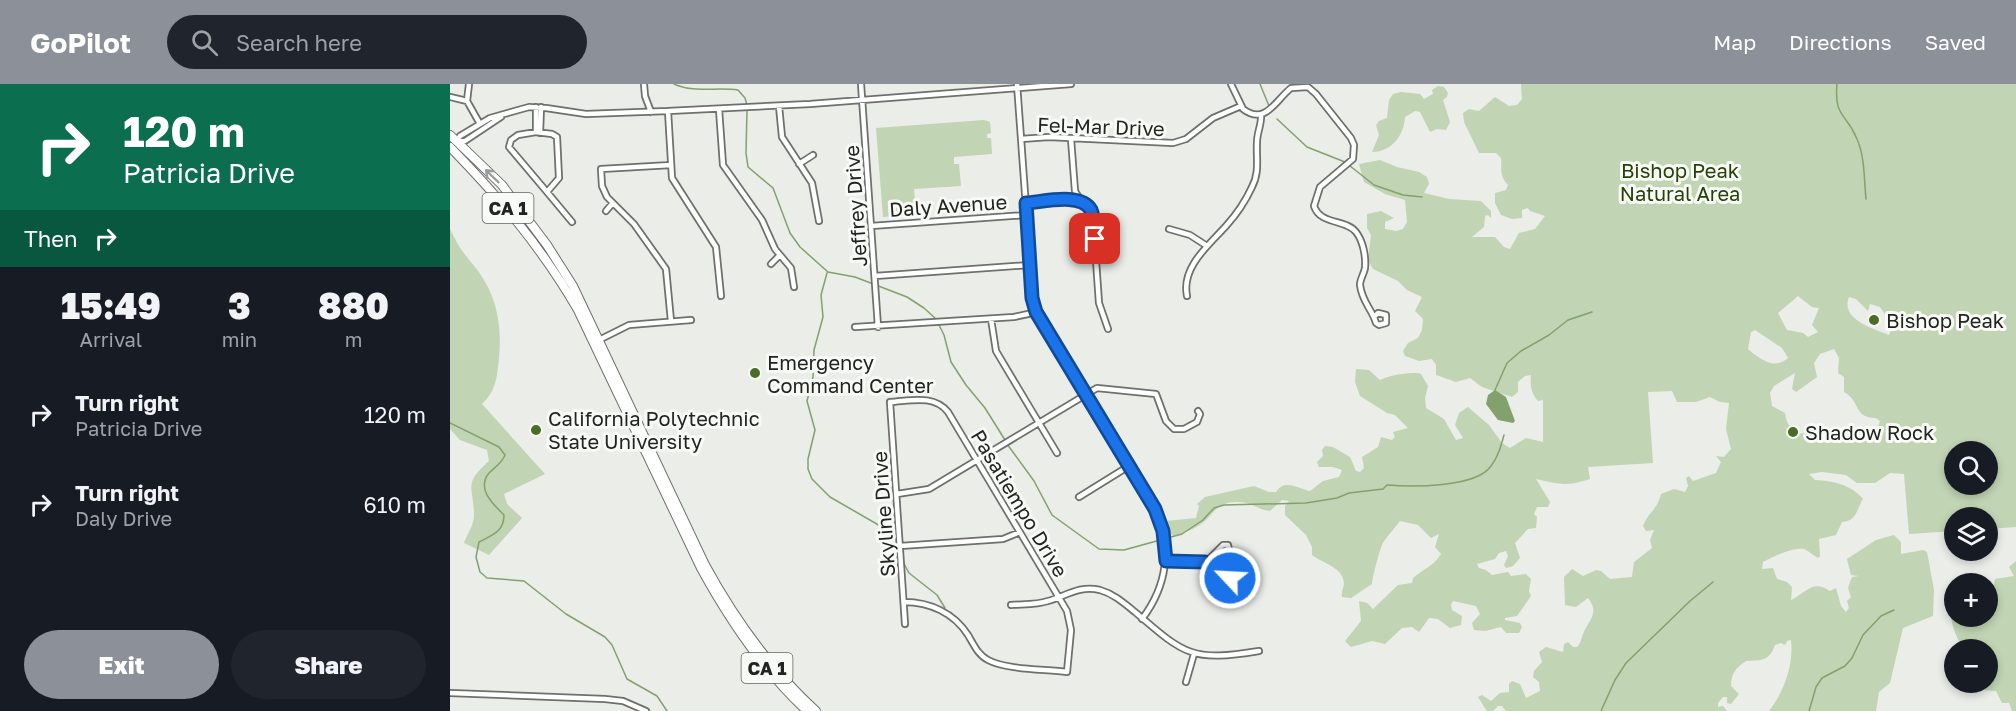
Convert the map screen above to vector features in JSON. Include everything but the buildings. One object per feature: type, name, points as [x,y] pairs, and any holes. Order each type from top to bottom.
[{"type":"highway","name":"CA 1","points":[[450,135],[453,144],[534,241],[568,293],[596,341],[705,565],[724,599],[773,667],[816,711]]},
{"type":"highway","name":"CA 1","points":[[596,341],[700,568],[717,598],[761,662],[807,711]]},
{"type":"street","points":[[469,84],[467,101],[480,124]]},
{"type":"street","points":[[644,84],[645,96],[651,112]]},
{"type":"street","name":"Jeffrey Drive","points":[[861,84],[878,327]]},
{"type":"street","points":[[453,144],[460,136],[480,124],[507,112],[538,107],[586,114],[651,112],[779,106],[1071,84]]},
{"type":"street","points":[[1231,84],[1240,106],[1250,114],[1269,112],[1291,88],[1305,87],[1314,91],[1351,138],[1354,145],[1353,159],[1320,187],[1314,206],[1323,217],[1353,229],[1361,239],[1365,268],[1360,283],[1365,304],[1375,316]]},
{"type":"street","points":[[1017,87],[1032,298],[1036,312],[1157,514],[1163,531],[1166,561],[1161,586],[1142,619]]},
{"type":"street","points":[[450,97],[467,101]]},
{"type":"street","points":[[779,106],[782,137],[814,188],[819,222]]},
{"type":"street","name":"Fel-Mar Drive","points":[[1021,139],[1178,142],[1186,139],[1213,118],[1240,106]]},
{"type":"street","points":[[538,107],[538,132]]},
{"type":"street","points":[[718,109],[723,165],[762,220],[772,244],[792,271],[794,287]]},
{"type":"street","points":[[668,111],[670,165],[675,186],[716,247],[721,296]]},
{"type":"street","points":[[453,144],[465,141],[507,112]]},
{"type":"street","points":[[1187,296],[1186,282],[1189,271],[1207,246],[1227,225],[1252,189],[1257,174],[1257,140],[1262,124],[1262,114]]},
{"type":"street","points":[[547,192],[560,178],[557,137],[538,132],[518,135],[511,140],[509,147],[572,222]]},
{"type":"street","points":[[1071,139],[1075,191],[1089,207],[1093,218],[1099,303],[1108,329]]},
{"type":"street","points":[[799,164],[813,154]]},
{"type":"street","points":[[670,165],[601,169],[602,186],[612,204],[634,224],[665,266],[669,280],[671,321]]},
{"type":"street","points":[[1026,203],[1072,200],[1084,203]]},
{"type":"street","points":[[606,211],[612,204]]},
{"type":"street","name":"Daly Avenue","points":[[871,226],[1026,215]]},
{"type":"street","points":[[1168,229],[1190,235],[1207,246]]},
{"type":"street","points":[[771,264],[780,255]]},
{"type":"street","points":[[875,276],[1030,265]]},
{"type":"street","points":[[855,327],[991,319],[1022,316],[1036,312]]},
{"type":"street","points":[[991,319],[996,351],[1057,453]]},
{"type":"street","points":[[596,341],[629,325],[691,320]]},
{"type":"street","points":[[897,494],[926,491],[1097,388],[1156,394],[1161,402],[1166,421],[1178,430],[1197,422],[1200,414],[1198,411]]},
{"type":"street","name":"Pasatiempo Drive","points":[[890,402],[925,400],[940,404],[948,412],[1059,596],[1071,623],[1067,672],[991,662],[978,652],[963,628],[951,616],[929,605],[904,602]]},
{"type":"street","name":"Skyline Drive","points":[[890,402],[905,624]]},
{"type":"street","points":[[1079,497],[1129,466]]},
{"type":"street","points":[[900,546],[1003,539],[1020,532]]},
{"type":"street","points":[[1166,561],[1205,562],[1223,545],[1228,545],[1232,563],[1230,578],[1224,583],[1220,581],[1205,562]]},
{"type":"street","points":[[1011,605],[1041,603],[1081,589],[1101,590],[1119,599],[1176,646],[1194,654],[1219,657],[1259,651]]},
{"type":"street","points":[[1186,682],[1194,654]]},
{"type":"street","points":[[450,693],[605,699],[623,702],[646,711]]},
{"type":"green space","name":"Bishop Peak Natural Area","points":[[1521,84],[2016,84],[2016,527],[1998,528],[1998,507],[1944,507],[1944,532],[1909,534],[1904,474],[1890,473],[1875,483],[1857,483],[1846,475],[1822,472],[1809,474],[1815,480],[1834,482],[1847,487],[1863,499],[1856,514],[1851,520],[1842,522],[1836,535],[1819,539],[1820,556],[1818,558],[1806,550],[1796,549],[1763,562],[1762,569],[1773,568],[1777,579],[1787,582],[1792,587],[1791,600],[1814,586],[1830,591],[1836,588],[1841,606],[1846,612],[1849,608],[1847,601],[1851,597],[1848,588],[1852,577],[1859,576],[1851,575],[1847,559],[1876,540],[1894,535],[1901,542],[1901,554],[1923,550],[1927,552],[1934,590],[1933,616],[1903,628],[1890,683],[1879,692],[1876,711],[1769,711],[1787,677],[1791,659],[1791,640],[1785,645],[1781,643],[1775,645],[1770,655],[1764,659],[1746,661],[1737,669],[1733,674],[1731,686],[1739,694],[1731,704],[1727,703],[1727,697],[1723,697],[1718,703],[1718,707],[1723,706],[1727,711],[1506,711],[1502,706],[1498,706],[1493,711],[1487,711],[1478,697],[1482,695],[1491,701],[1500,693],[1509,692],[1509,684],[1512,681],[1520,684],[1526,698],[1540,691],[1539,682],[1533,677],[1534,671],[1542,662],[1539,652],[1546,647],[1563,652],[1564,644],[1568,642],[1573,647],[1577,647],[1593,612],[1588,598],[1576,607],[1565,605],[1564,577],[1572,569],[1583,576],[1596,570],[1601,571],[1610,579],[1632,577],[1634,562],[1652,548],[1650,540],[1654,530],[1646,531],[1643,526],[1661,494],[1674,489],[1685,492],[1688,486],[1686,478],[1689,476],[1693,481],[1716,473],[1721,462],[1716,456],[1724,457],[1731,449],[1726,429],[1729,403],[1710,397],[1696,402],[1677,402],[1672,391],[1648,392],[1653,463],[1588,467],[1590,479],[1568,484],[1536,479],[1550,502],[1548,507],[1537,507],[1534,514],[1537,517],[1536,528],[1528,529],[1515,543],[1520,558],[1513,566],[1506,568],[1504,565],[1508,556],[1506,551],[1499,553],[1495,559],[1477,564],[1479,568],[1492,575],[1508,572],[1511,576],[1526,574],[1531,579],[1529,591],[1531,596],[1517,616],[1505,618],[1505,620],[1520,623],[1522,627],[1519,633],[1506,633],[1501,627],[1485,631],[1474,630],[1472,623],[1480,614],[1476,606],[1453,601],[1452,610],[1462,616],[1461,625],[1450,628],[1438,619],[1429,618],[1419,632],[1412,627],[1402,628],[1385,644],[1372,641],[1351,647],[1345,641],[1361,621],[1359,601],[1367,603],[1373,609],[1398,585],[1412,583],[1413,578],[1441,554],[1435,547],[1439,534],[1431,538],[1418,525],[1400,521],[1383,543],[1372,584],[1351,598],[1342,597],[1344,583],[1340,573],[1312,555],[1312,547],[1306,535],[1285,515],[1285,506],[1289,501],[1282,500],[1270,511],[1243,502],[1228,503],[1187,532],[1173,536],[1166,528],[1166,521],[1196,518],[1199,506],[1197,504],[1205,497],[1254,486],[1269,492],[1276,492],[1288,485],[1310,491],[1323,481],[1339,477],[1342,470],[1333,467],[1319,467],[1317,462],[1323,456],[1322,450],[1325,446],[1333,447],[1350,457],[1356,471],[1360,472],[1364,468],[1362,457],[1378,447],[1381,437],[1392,440],[1395,437],[1393,432],[1408,428],[1395,415],[1387,413],[1360,396],[1355,382],[1356,369],[1369,370],[1380,380],[1400,374],[1421,374],[1428,386],[1425,398],[1426,408],[1444,419],[1456,440],[1463,438],[1455,425],[1459,413],[1468,407],[1489,425],[1502,443],[1510,448],[1526,438],[1543,442],[1543,400],[1538,401],[1534,395],[1531,375],[1525,376],[1518,382],[1518,392],[1512,397],[1482,387],[1470,378],[1456,382],[1436,375],[1436,365],[1432,359],[1419,361],[1405,356],[1403,351],[1408,343],[1418,338],[1422,330],[1423,319],[1415,311],[1422,297],[1407,290],[1398,281],[1373,269],[1368,260],[1371,235],[1367,228],[1367,214],[1381,211],[1394,218],[1385,222],[1385,229],[1396,231],[1403,229],[1407,222],[1405,200],[1385,194],[1364,182],[1359,164],[1380,160],[1419,172],[1427,177],[1429,184],[1424,193],[1449,199],[1481,201],[1491,211],[1491,218],[1488,215],[1485,216],[1484,227],[1472,237],[1495,237],[1504,247],[1510,249],[1519,233],[1535,229],[1545,216],[1530,211],[1528,208],[1522,210],[1522,218],[1512,219],[1501,215],[1495,203],[1495,193],[1506,190],[1508,185],[1502,175],[1501,158],[1496,153],[1479,153],[1464,122],[1463,113],[1469,109],[1479,111],[1495,97],[1509,106],[1517,105],[1522,99]],"holes":[[[1798,296],[1812,307],[1819,308],[1812,325],[1818,332],[1808,337],[1803,333],[1787,330],[1778,313]],[[1849,297],[1856,299],[1868,311],[1870,304],[1880,307],[1893,326],[1889,335],[1854,318],[1849,312]],[[1755,330],[1782,348],[1788,358],[1783,362],[1768,362],[1748,349],[1751,332]],[[1834,349],[1839,358],[1838,373],[1844,377],[1844,392],[1853,400],[1860,412],[1880,421],[1876,434],[1865,433],[1853,436],[1821,426],[1816,426],[1806,433],[1796,432],[1786,420],[1785,413],[1772,406],[1770,393],[1774,386],[1795,373],[1792,389],[1796,392],[1817,377],[1814,363],[1820,354]]]},
{"type":"green space","points":[[1438,86],[1444,87],[1448,93],[1443,100],[1450,122],[1446,130],[1437,129],[1430,132],[1420,112],[1415,111],[1405,117],[1402,130],[1391,146],[1372,152],[1379,135],[1376,125],[1387,118],[1389,100],[1393,94],[1401,92],[1420,94],[1424,99],[1433,94],[1432,90]]},
{"type":"green space","points":[[984,120],[990,122],[991,133],[987,134],[987,138],[991,138],[992,154],[954,157],[954,164],[959,164],[961,186],[914,189],[916,215],[883,217],[876,128]]},
{"type":"green space","points":[[450,229],[488,288],[499,322],[500,345],[496,377],[493,389],[482,404],[545,474],[504,494],[507,504],[522,518],[489,555],[464,543],[474,519],[472,481],[489,461],[487,450],[460,440],[450,429]]},
{"type":"green space","points":[[2016,561],[2016,711],[2012,711],[2009,703],[2002,703],[1997,693],[1998,639],[1958,639],[1953,627],[1998,627],[1998,579],[2014,576],[2009,567]]},
{"type":"shaded area","points":[[1495,390],[1506,397],[1515,421],[1513,423],[1498,420],[1486,404],[1488,395]]},
{"type":"waterway","points":[[674,84],[697,89],[738,90],[745,98],[747,105]]},
{"type":"waterway","points":[[1260,84],[1269,106]]},
{"type":"waterway","points":[[1837,84],[1839,109],[1853,130],[1862,153],[1866,199]]},
{"type":"waterway","points":[[747,110],[748,167],[773,188],[790,233],[800,247],[828,272],[855,277],[907,297],[936,319]]},
{"type":"waterway","points":[[1277,119],[1307,147],[1345,162],[1374,185],[1403,195],[1422,197]]},
{"type":"waterway","points":[[827,273],[821,295],[823,317],[814,350],[813,377],[807,401],[815,430],[808,469],[812,479],[830,497],[882,527],[898,553]]},
{"type":"waterway","points":[[1495,390],[1507,363],[1521,351],[1549,335],[1568,320],[1592,312]]},
{"type":"waterway","points":[[938,323],[944,335],[951,362],[1005,440]]},
{"type":"waterway","points":[[450,423],[499,447],[505,455],[485,479],[484,485],[488,496],[504,515],[500,529],[479,542],[476,557],[480,572],[487,578],[524,581],[566,614],[605,637],[612,645],[627,679],[657,696],[667,711]]},
{"type":"waterway","points":[[1007,444],[1034,481],[1052,515],[1099,549],[1124,550],[1182,534],[1203,520],[1214,508],[1224,505],[1306,503],[1337,498],[1349,493],[1383,489],[1387,485],[1442,484],[1472,479],[1491,466],[1504,435]]},
{"type":"waterway","points":[[902,560],[909,573],[937,595],[945,608]]},
{"type":"waterway","points":[[1601,711],[1615,680],[1626,663],[1713,582]]},
{"type":"waterway","points":[[1809,711],[1816,687],[1822,678],[1845,666],[1852,658],[1863,635],[1881,616],[1894,610]]},
{"type":"place","name":"Bishop Peak","points":[[1874,320]]},
{"type":"place","name":"Emergency Command Center","points":[[755,373]]},
{"type":"place","name":"California Polytechnic State University","points":[[536,430]]},
{"type":"place","name":"Shadow Rock","points":[[1793,432]]},
{"type":"route","points":[[1095,239],[1092,212],[1084,203],[1072,200],[1026,203],[1032,298],[1036,312],[1155,509],[1163,531],[1166,561],[1205,562],[1220,581],[1224,583],[1230,578]]}]
